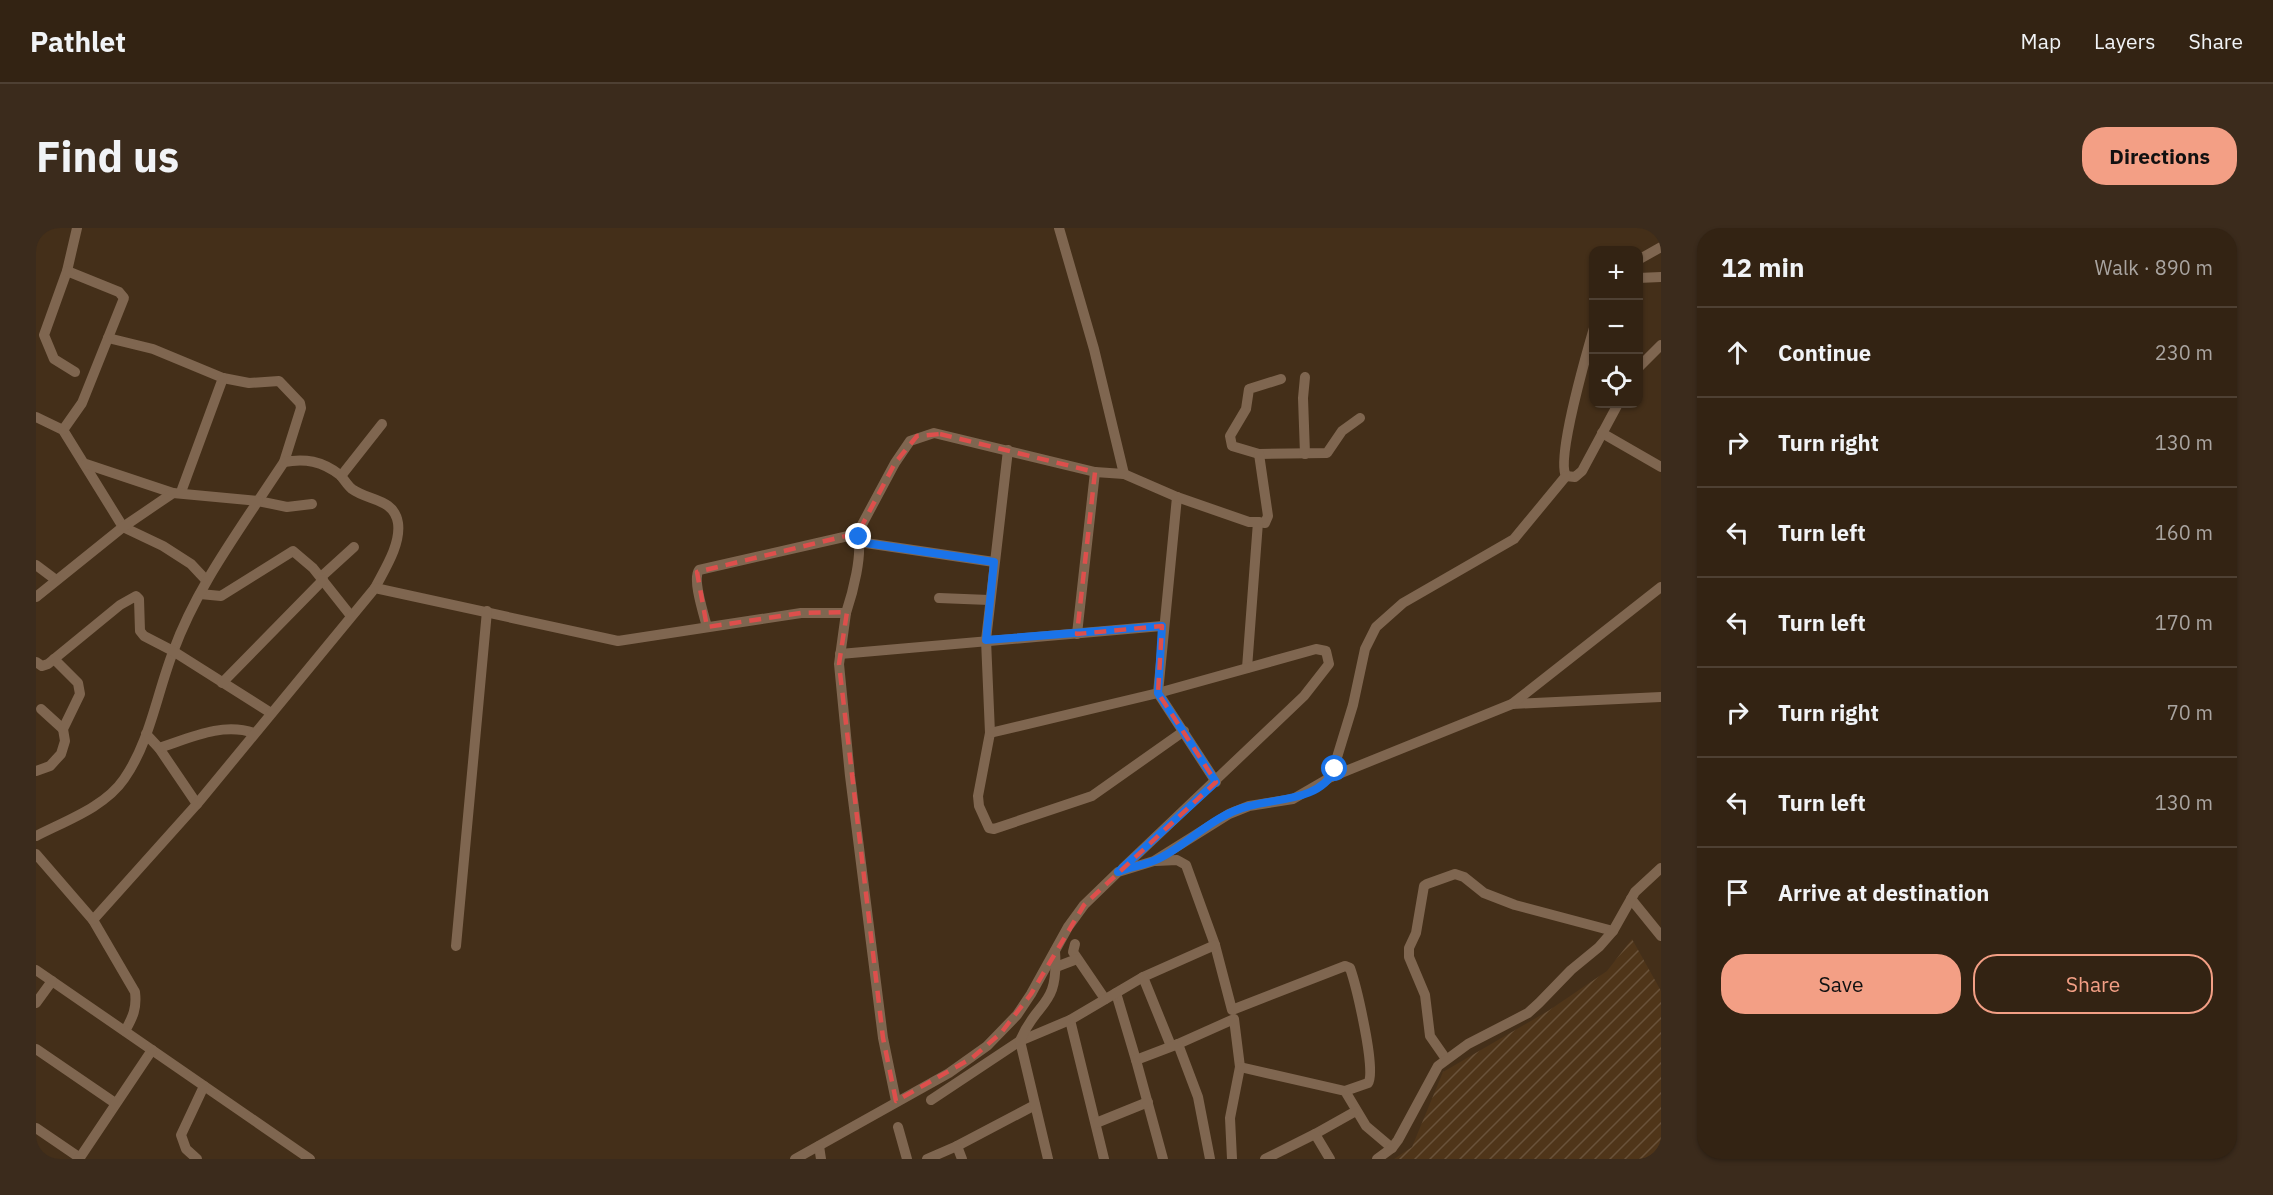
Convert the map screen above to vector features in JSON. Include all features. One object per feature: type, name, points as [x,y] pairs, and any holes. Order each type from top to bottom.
[{"type":"street","points":[[75,372],[54,359],[40,333],[67,271],[77,228]]},
{"type":"street","points":[[1059,228],[1094,349],[1124,474]]},
{"type":"street","points":[[1643,257],[1661,248]]},
{"type":"street","points":[[63,430],[82,403],[124,300],[123,295],[67,271]]},
{"type":"street","points":[[1643,278],[1661,277]]},
{"type":"street","points":[[36,836],[81,813],[112,791],[124,779],[146,734],[173,651],[206,580],[284,462],[301,408],[300,403],[279,381],[249,383],[223,378],[153,349],[108,338]]},
{"type":"street","points":[[1566,476],[1562,465],[1589,345]]},
{"type":"street","points":[[1643,363],[1661,345]]},
{"type":"street","points":[[1305,377],[1303,398],[1305,454]]},
{"type":"street","points":[[36,597],[123,527],[177,492],[223,378]]},
{"type":"street","points":[[1281,379],[1249,390],[1246,409],[1230,436],[1232,446],[1259,454],[1328,453],[1342,431],[1360,418]]},
{"type":"street","points":[[1566,476],[1575,477],[1582,471],[1616,408]]},
{"type":"street","points":[[36,417],[63,430],[123,527],[163,546],[190,564],[206,580]]},
{"type":"street","points":[[341,476],[382,424]]},
{"type":"street","points":[[1602,433],[1661,467]]},
{"type":"street","points":[[896,1101],[883,1038],[850,776],[840,654],[846,612],[852,597],[858,538],[895,463],[910,441],[917,436],[940,434],[1095,472],[1124,474],[1177,497],[1247,519],[1249,522],[1265,523],[1268,516],[1259,454]]},
{"type":"street","points":[[1008,450],[986,640],[990,733],[978,796],[985,822],[989,828],[994,829],[1092,796],[1184,731]]},
{"type":"street","points":[[93,920],[197,804],[375,588],[395,544],[398,524],[385,502],[354,490],[326,465],[307,459],[284,462]]},
{"type":"street","points":[[86,464],[177,492],[258,501],[287,507],[312,504]]},
{"type":"street","points":[[1077,634],[1095,472]]},
{"type":"street","points":[[1331,777],[1353,705],[1365,649],[1376,627],[1403,603],[1514,539],[1566,476]]},
{"type":"street","points":[[1177,497],[1162,626],[1158,693],[1216,782]]},
{"type":"street","points":[[1247,668],[1258,522]]},
{"type":"street","points":[[707,627],[697,586],[696,575],[699,570],[858,538],[994,562]]},
{"type":"street","points":[[222,683],[354,547]]},
{"type":"street","points":[[200,594],[221,596],[293,551],[306,560],[351,616]]},
{"type":"street","points":[[36,565],[56,580]]},
{"type":"street","points":[[1154,861],[1229,814],[1249,806],[1293,799],[1331,777],[1512,704],[1661,587]]},
{"type":"street","points":[[375,588],[618,640],[808,612],[846,612]]},
{"type":"street","points":[[36,662],[42,666],[54,659],[132,596],[139,599],[141,634],[173,651],[271,713]]},
{"type":"street","points":[[939,598],[989,600]]},
{"type":"street","points":[[456,946],[487,611]]},
{"type":"street","points":[[840,654],[1162,626]]},
{"type":"street","points":[[795,1159],[949,1073],[994,1040],[1031,994],[1054,950],[1084,905],[1304,696],[1329,664],[1329,658],[1326,651],[1316,649],[1158,693],[990,733]]},
{"type":"street","points":[[54,659],[80,686],[80,694],[74,710],[63,729]]},
{"type":"street","points":[[1512,704],[1661,697]]},
{"type":"street","points":[[36,771],[50,766],[61,754],[65,741],[63,729],[41,709]]},
{"type":"street","points":[[159,748],[204,733],[228,729],[237,728],[254,733]]},
{"type":"street","points":[[146,734],[159,748],[197,804]]},
{"type":"street","points":[[36,854],[93,920],[135,992],[137,1003],[134,1015],[125,1031]]},
{"type":"street","points":[[1118,872],[1154,861],[1177,860],[1186,865],[1215,945],[1233,1014],[1240,1067],[1230,1118],[1232,1159]]},
{"type":"street","points":[[1377,1159],[1392,1148],[1438,1066],[1446,1059],[1528,1012],[1613,931],[1642,884],[1660,871]]},
{"type":"street","points":[[1446,1059],[1430,1036],[1425,995],[1409,957],[1409,948],[1416,933],[1424,886],[1455,874],[1464,877],[1484,893],[1515,905],[1613,931]]},
{"type":"street","points":[[1631,899],[1661,936]]},
{"type":"street","points":[[1075,944],[1073,952],[1105,999]]},
{"type":"street","points":[[932,1100],[1020,1041],[1070,1020],[1143,977],[1215,945]]},
{"type":"street","points":[[1035,1159],[1047,1157],[1020,1041],[1052,994],[1056,967],[1054,950]]},
{"type":"street","points":[[1056,967],[1077,959]]},
{"type":"street","points":[[1136,1060],[1174,1045],[1233,1014],[1348,967],[1352,971],[1365,1032],[1371,1076],[1368,1083],[1345,1091],[1240,1067]]},
{"type":"street","points":[[36,970],[310,1159]]},
{"type":"street","points":[[1143,977],[1198,1097],[1210,1159]]},
{"type":"street","points":[[36,1003],[52,981]]},
{"type":"street","points":[[1116,993],[1163,1159]]},
{"type":"street","points":[[1070,1020],[1104,1159]]},
{"type":"street","points":[[36,1049],[115,1102]]},
{"type":"street","points":[[36,1128],[79,1159],[115,1102],[152,1050]]},
{"type":"street","points":[[197,1159],[186,1149],[181,1135],[204,1086]]},
{"type":"street","points":[[1345,1091],[1372,1133],[1392,1148]]},
{"type":"street","points":[[1096,1124],[1148,1102]]},
{"type":"street","points":[[927,1159],[1035,1105]]},
{"type":"street","points":[[1265,1159],[1356,1111]]},
{"type":"street","points":[[898,1127],[908,1159]]},
{"type":"street","points":[[1315,1134],[1330,1159]]},
{"type":"street","points":[[819,1146],[821,1159]]},
{"type":"street","points":[[957,1146],[962,1159]]},
{"type":"highlighted area","points":[[940,434],[1095,472],[1077,634],[1162,626],[1158,693],[1216,782],[1084,905],[1031,994],[1001,1033],[972,1058],[896,1101],[883,1038],[839,664],[847,612],[801,613],[707,627],[697,572],[858,533],[895,463],[917,436]]},
{"type":"shaded area","points":[[1632,939],[1661,991],[1661,1159],[1394,1159],[1412,1147],[1443,1072],[1548,1011],[1607,971]]},
{"type":"route","points":[[859,537],[859,542],[994,562],[986,640],[1162,626],[1158,693],[1216,782],[1118,872],[1154,861],[1229,814],[1249,806],[1293,799],[1308,793],[1331,777],[1335,769]]}]
